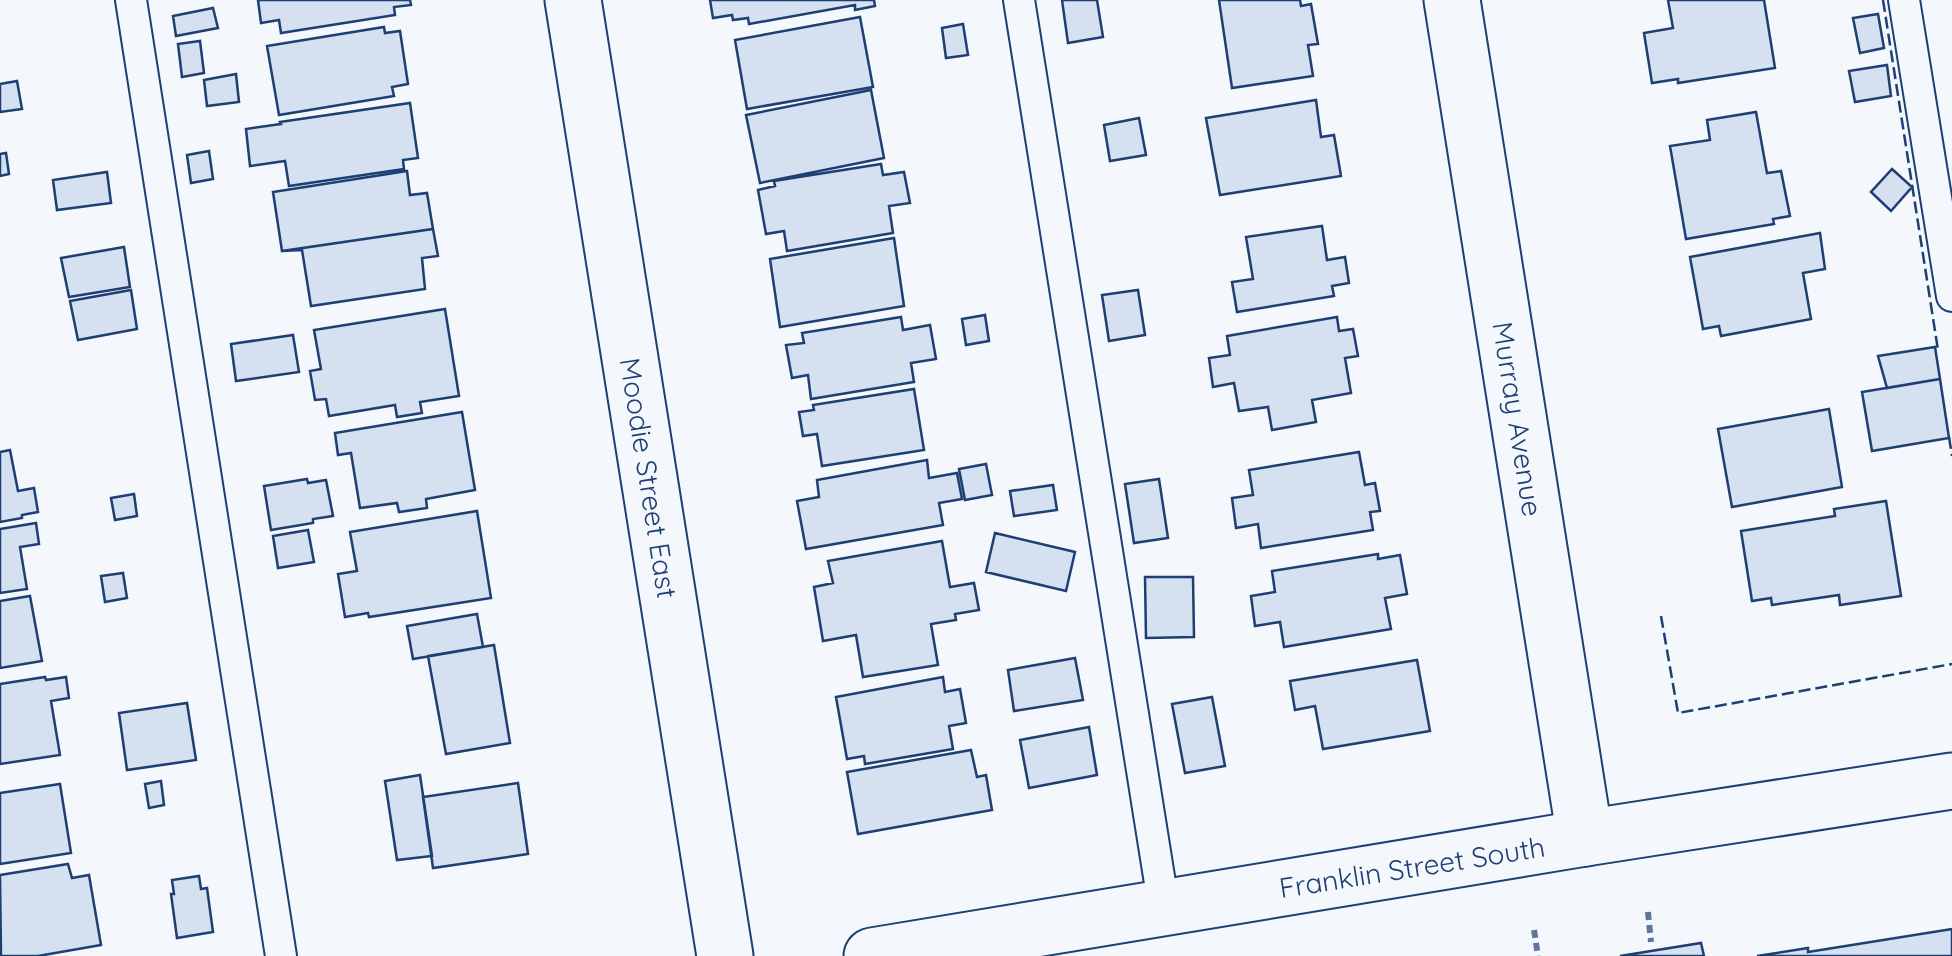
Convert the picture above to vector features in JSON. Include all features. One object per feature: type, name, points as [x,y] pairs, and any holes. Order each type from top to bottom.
[{"type":"street","name":"Moodie Street East","points":[[573,0],[724,956]]},
{"type":"street","name":"Murray Avenue","points":[[1452,0],[1585,838]]},
{"type":"street","name":"Franklin Street South","points":[[872,956],[1952,781]]},
{"type":"lane","points":[[131,0],[281,956]]},
{"type":"lane","points":[[1019,0],[1164,908]]},
{"type":"lane","points":[[1904,0],[1952,296]]},
{"type":"path","points":[[1648,912],[1651,942]]},
{"type":"path","points":[[1534,930],[1538,956]]},
{"type":"building","points":[[258,0],[410,0],[411,5],[394,7],[395,15],[281,33],[279,20],[261,23]]},
{"type":"building","points":[[710,0],[874,0],[875,6],[855,10],[855,5],[749,24],[748,18],[733,20],[732,15],[713,18]]},
{"type":"building","points":[[1062,0],[1097,0],[1103,37],[1068,43]]},
{"type":"building","points":[[1219,0],[1300,0],[1301,6],[1311,4],[1318,44],[1308,45],[1313,76],[1232,88]]},
{"type":"building","points":[[1668,0],[1764,0],[1775,68],[1678,83],[1678,79],[1652,83],[1644,33],[1673,28]]},
{"type":"building","points":[[213,8],[218,28],[176,36],[173,16]]},
{"type":"building","points":[[1878,14],[1884,48],[1860,53],[1853,18]]},
{"type":"building","points":[[860,17],[873,87],[747,109],[735,40]]},
{"type":"building","points":[[963,24],[968,55],[946,58],[942,28]]},
{"type":"building","points":[[384,27],[385,33],[400,31],[408,84],[392,87],[394,96],[279,115],[267,46]]},
{"type":"building","points":[[200,41],[204,73],[182,77],[178,44]]},
{"type":"building","points":[[1887,65],[1891,96],[1855,102],[1849,71]]},
{"type":"building","points":[[236,74],[239,102],[207,106],[204,80]]},
{"type":"building","points":[[17,81],[22,109],[0,112],[0,84]]},
{"type":"building","points":[[871,90],[884,158],[760,183],[746,115]]},
{"type":"building","points":[[1316,100],[1321,137],[1334,135],[1341,176],[1220,195],[1206,118]]},
{"type":"building","points":[[410,103],[418,158],[403,160],[404,169],[289,186],[285,161],[250,166],[246,129]]},
{"type":"building","points":[[1756,112],[1767,173],[1781,171],[1790,216],[1773,219],[1774,224],[1686,239],[1670,146],[1710,140],[1707,120]]},
{"type":"building","points":[[1139,118],[1146,155],[1110,161],[1104,125]]},
{"type":"building","points":[[209,151],[213,179],[191,183],[187,155]]},
{"type":"building","points":[[6,153],[9,174],[0,176],[0,154]]},
{"type":"building","points":[[881,164],[883,175],[904,172],[910,203],[889,206],[893,233],[787,251],[784,231],[766,234],[758,190],[775,186],[774,181]]},
{"type":"building","points":[[1892,169],[1912,187],[1891,211],[1871,192]]},
{"type":"building","points":[[407,171],[410,195],[427,193],[433,229],[282,251],[273,192]]},
{"type":"building","points":[[107,172],[111,203],[57,210],[53,180]]},
{"type":"building","points":[[1322,226],[1327,260],[1345,257],[1349,283],[1332,286],[1334,296],[1237,312],[1232,282],[1253,279],[1246,237]]},
{"type":"building","points":[[433,229],[438,256],[422,258],[425,289],[311,306],[302,250],[282,251]]},
{"type":"building","points":[[1820,233],[1825,269],[1803,273],[1811,319],[1721,336],[1719,326],[1703,329],[1690,257]]},
{"type":"building","points":[[894,238],[904,306],[780,327],[770,259]]},
{"type":"building","points":[[124,247],[130,287],[69,297],[61,258]]},
{"type":"building","points":[[131,290],[137,329],[78,340],[70,301]]},
{"type":"building","points":[[1138,290],[1145,335],[1109,341],[1102,295]]},
{"type":"building","points":[[445,309],[459,396],[420,402],[422,413],[397,417],[395,405],[329,416],[326,399],[315,400],[310,371],[321,369],[314,330]]},
{"type":"building","points":[[985,315],[989,341],[966,345],[962,319]]},
{"type":"building","points":[[901,317],[903,330],[930,325],[936,359],[911,363],[914,382],[811,399],[808,375],[792,378],[786,345],[804,343],[802,333]]},
{"type":"building","points":[[1337,317],[1339,331],[1353,329],[1358,356],[1345,358],[1351,393],[1312,400],[1316,422],[1272,430],[1268,407],[1239,411],[1234,383],[1213,387],[1209,358],[1230,355],[1227,336]]},
{"type":"building","points":[[293,335],[299,372],[236,381],[231,344]]},
{"type":"building","points":[[1935,347],[1940,379],[1887,388],[1878,356]]},
{"type":"building","points":[[1940,379],[1949,438],[1872,451],[1862,392]]},
{"type":"building","points":[[914,389],[924,450],[822,466],[817,434],[803,436],[799,412],[814,410],[813,405]]},
{"type":"building","points":[[1829,409],[1842,487],[1732,507],[1718,429]]},
{"type":"building","points":[[462,412],[475,490],[426,499],[427,508],[399,512],[397,503],[360,508],[351,453],[338,455],[335,433]]},
{"type":"building","points":[[10,450],[18,491],[34,488],[38,512],[0,522],[0,452]]},
{"type":"building","points":[[1359,452],[1365,485],[1375,483],[1380,511],[1370,512],[1373,530],[1261,548],[1258,524],[1236,528],[1232,498],[1253,495],[1249,470]]},
{"type":"building","points":[[927,460],[929,478],[957,473],[962,499],[939,503],[943,525],[806,549],[797,501],[819,497],[817,480]]},
{"type":"building","points":[[986,464],[992,495],[965,500],[959,469]]},
{"type":"building","points":[[307,479],[308,483],[326,480],[333,516],[271,530],[264,486]]},
{"type":"building","points":[[1159,479],[1168,538],[1134,543],[1125,484]]},
{"type":"building","points":[[1053,485],[1057,510],[1014,516],[1010,491]]},
{"type":"building","points":[[134,494],[137,516],[115,520],[111,498]]},
{"type":"building","points":[[1886,501],[1901,596],[1840,605],[1839,595],[1772,605],[1771,598],[1752,601],[1741,531],[1835,516],[1834,509]]},
{"type":"building","points":[[477,511],[491,598],[369,617],[368,613],[345,617],[338,574],[357,571],[350,532]]},
{"type":"building","points":[[36,523],[39,544],[20,547],[27,589],[0,593],[0,529]]},
{"type":"building","points":[[308,530],[314,562],[278,568],[273,536]]},
{"type":"building","points":[[995,533],[1075,552],[1066,591],[986,572]]},
{"type":"building","points":[[942,541],[950,587],[974,583],[979,610],[955,614],[956,620],[931,624],[938,665],[863,677],[856,635],[823,641],[814,587],[833,583],[828,561]]},
{"type":"building","points":[[1378,554],[1378,559],[1400,555],[1407,594],[1385,598],[1391,629],[1284,647],[1280,622],[1255,626],[1251,596],[1275,592],[1272,571]]},
{"type":"building","points":[[123,573],[127,598],[105,602],[101,576]]},
{"type":"building","points":[[1145,577],[1193,577],[1194,637],[1146,638]]},
{"type":"building","points":[[30,596],[42,661],[0,668],[0,601]]},
{"type":"building","points":[[477,614],[483,647],[413,659],[407,626]]},
{"type":"building","points":[[494,645],[510,743],[446,754],[428,656]]},
{"type":"building","points":[[1075,658],[1083,700],[1014,711],[1008,670]]},
{"type":"building","points":[[1417,660],[1430,731],[1323,749],[1315,706],[1295,710],[1290,681]]},
{"type":"building","points":[[66,677],[69,698],[51,701],[60,755],[0,764],[0,684]]},
{"type":"building","points":[[943,677],[945,692],[960,689],[966,723],[949,726],[953,749],[865,764],[864,756],[847,759],[836,697]]},
{"type":"building","points":[[1212,697],[1225,766],[1185,773],[1172,704]]},
{"type":"building","points":[[187,703],[196,760],[127,770],[119,713]]},
{"type":"building","points":[[1089,727],[1097,775],[1029,788],[1020,740]]},
{"type":"building","points":[[971,750],[977,777],[986,775],[992,810],[858,834],[847,772]]},
{"type":"building","points":[[420,775],[432,856],[397,860],[385,781]]},
{"type":"building","points":[[161,781],[164,805],[149,808],[145,784]]},
{"type":"building","points":[[518,783],[528,854],[433,868],[423,797]]},
{"type":"building","points":[[60,784],[71,853],[0,864],[0,793]]},
{"type":"building","points":[[68,864],[72,878],[89,875],[101,945],[38,956],[1,956],[0,875]]},
{"type":"building","points":[[199,876],[201,889],[207,888],[213,932],[177,938],[172,880]]},
{"type":"building","points":[[1952,929],[1952,956],[1757,956],[1808,948],[1808,952]]},
{"type":"building","points":[[1701,943],[1704,956],[1620,956]]},
{"type":"fence","points":[[1883,0],[1938,350]]},
{"type":"fence","points":[[1949,437],[1952,456]]},
{"type":"fence","points":[[1661,616],[1678,713],[1952,664]]}]
